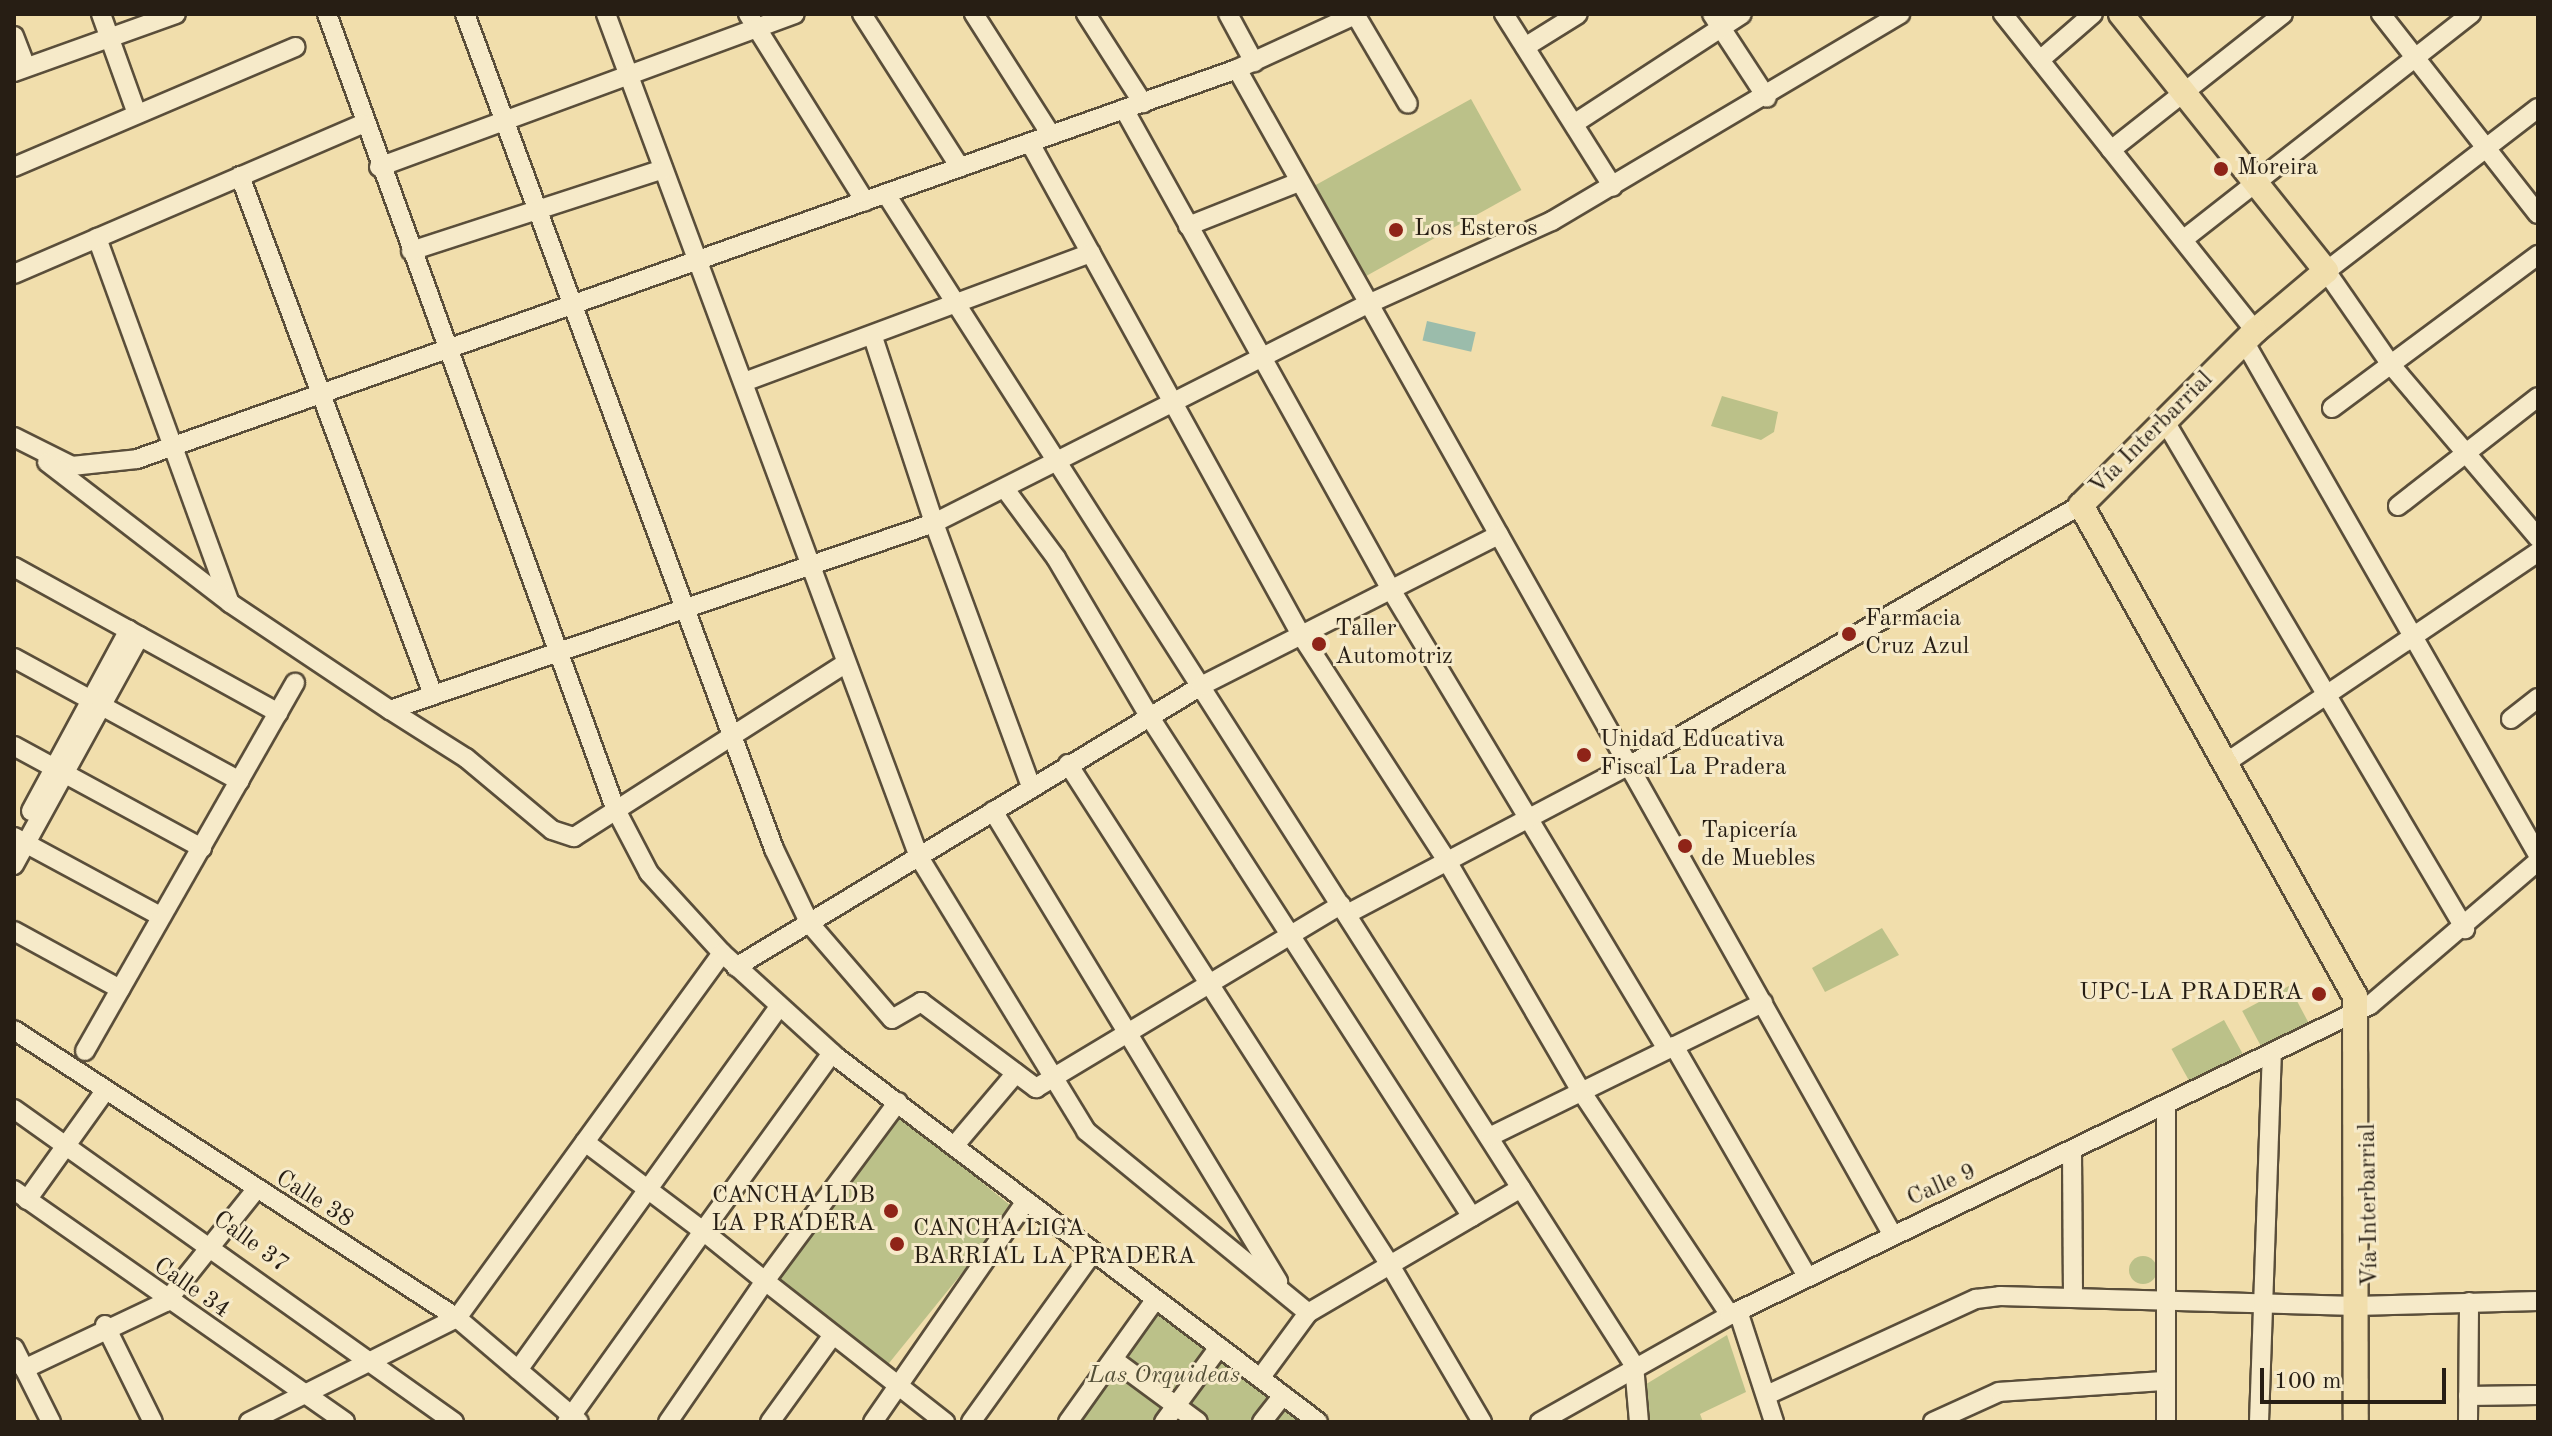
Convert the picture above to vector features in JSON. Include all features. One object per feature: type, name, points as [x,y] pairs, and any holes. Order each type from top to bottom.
[{"type":"main road","points":[[2121,14],[2326,271]]},
{"type":"main road","name":"Vía Interbarrial","points":[[2326,271],[2249,336],[2166,423],[2081,505],[2359,1005],[2364,1305],[2372,1422]]},
{"type":"main road","name":"Vía Interbarrial","points":[[2356,1422],[2364,1305]]},
{"type":"street","points":[[101,14],[137,114]]},
{"type":"street","points":[[14,36],[20,69],[176,14]]},
{"type":"street","points":[[327,14],[362,124],[411,251],[443,348],[615,808],[665,894],[736,967],[832,1053],[1318,1422]]},
{"type":"street","points":[[465,14],[685,608],[728,733],[810,924],[892,1019],[921,1002],[1036,1088],[1292,934],[1447,861],[1632,764],[2081,505]]},
{"type":"street","points":[[606,14],[694,261],[744,382],[844,664],[919,857],[1086,1131],[1282,1287],[1308,1313]]},
{"type":"street","points":[[379,167],[752,22],[795,14]]},
{"type":"street","points":[[862,14],[960,167]]},
{"type":"street","points":[[974,14],[1051,135]]},
{"type":"street","points":[[1086,14],[1143,103]]},
{"type":"street","points":[[1228,14],[1246,66],[1299,182],[1632,764],[1892,1234]]},
{"type":"street","points":[[32,450],[91,469],[173,444],[1246,66],[1356,14],[1408,104]]},
{"type":"street","points":[[1504,14],[1613,187]]},
{"type":"street","points":[[1525,47],[1578,14]]},
{"type":"street","points":[[1575,123],[1716,21],[1742,14]]},
{"type":"street","points":[[390,710],[432,692],[934,523],[1176,404],[1368,304],[1613,187],[1767,98],[1900,14]]},
{"type":"street","points":[[2003,14],[2184,239],[2249,336],[2538,858]]},
{"type":"street","points":[[2040,60],[2093,14]]},
{"type":"street","points":[[2111,150],[2283,14]]},
{"type":"street","points":[[2381,14],[2538,214]]},
{"type":"street","points":[[2184,239],[2471,14]]},
{"type":"street","points":[[1716,21],[1767,98]]},
{"type":"street","points":[[752,22],[865,201]]},
{"type":"street","points":[[14,167],[296,47]]},
{"type":"street","points":[[2538,108],[2326,271],[2391,365],[2538,538]]},
{"type":"street","points":[[1124,109],[1393,593],[1532,817],[1807,1276]]},
{"type":"street","points":[[14,274],[362,124]]},
{"type":"street","points":[[1030,143],[1301,635],[1447,861],[1581,1091],[1734,1313],[1769,1394],[1774,1422]]},
{"type":"street","points":[[411,251],[663,169]]},
{"type":"street","points":[[240,176],[432,692]]},
{"type":"street","points":[[1188,226],[1299,182]]},
{"type":"street","points":[[886,194],[1054,464],[1491,1136],[1634,1365],[1639,1422]]},
{"type":"street","points":[[97,238],[230,603]]},
{"type":"street","points":[[744,382],[873,337],[1091,253]]},
{"type":"street","points":[[2332,408],[2538,255]]},
{"type":"street","points":[[873,337],[934,523],[1031,787]]},
{"type":"street","points":[[2398,506],[2538,397]]},
{"type":"street","points":[[2166,423],[2465,929]]},
{"type":"street","points":[[14,437],[230,603],[466,758],[562,836],[583,832],[728,733],[844,664]]},
{"type":"street","points":[[1005,489],[1056,558],[1149,716],[1472,1217]]},
{"type":"street","points":[[736,967],[1201,686],[1393,593],[1499,535]]},
{"type":"street","points":[[2224,764],[2326,690],[2538,552]]},
{"type":"street","points":[[14,567],[278,713]]},
{"type":"street","points":[[14,865],[17,840],[61,771],[134,633]]},
{"type":"street","points":[[14,658],[240,781]]},
{"type":"street","points":[[85,1051],[295,683]]},
{"type":"street","points":[[2511,719],[2538,698]]},
{"type":"street","points":[[14,746],[202,848]]},
{"type":"street","points":[[1068,764],[1390,1265],[1482,1422]]},
{"type":"street","points":[[993,811],[1282,1287]]},
{"type":"street","points":[[17,840],[160,916]]},
{"type":"street","name":"Calle 9","points":[[1540,1422],[1634,1365],[1807,1276],[2272,1057],[2359,1005],[2465,929],[2538,858]]},
{"type":"street","points":[[14,931],[120,989]]},
{"type":"street","points":[[259,1419],[457,1318],[722,953]]},
{"type":"street","points":[[1491,1136],[1763,1003]]},
{"type":"street","points":[[518,1370],[780,1006]]},
{"type":"street","name":"Calle 38","points":[[14,1030],[103,1094],[457,1318],[573,1420]]},
{"type":"street","points":[[573,1420],[703,1231],[832,1053]]},
{"type":"street","points":[[2259,1422],[2272,1057]]},
{"type":"street","points":[[955,1145],[1016,1073]]},
{"type":"street","points":[[20,1195],[67,1144],[103,1094]]},
{"type":"street","points":[[668,1422],[765,1281],[898,1102]]},
{"type":"street","points":[[2166,1106],[2163,1301],[2166,1422]]},
{"type":"street","name":"Calle 37","points":[[14,1109],[215,1246],[454,1422]]},
{"type":"street","points":[[585,1142],[945,1422]]},
{"type":"street","points":[[2072,1152],[2073,1294]]},
{"type":"street","points":[[1261,1377],[1308,1313],[1521,1188]]},
{"type":"street","points":[[24,1369],[105,1325],[166,1302],[215,1246],[255,1191]]},
{"type":"street","name":"Calle 34","points":[[20,1195],[166,1302],[345,1422]]},
{"type":"street","points":[[873,1422],[1026,1201]]},
{"type":"street","points":[[971,1422],[1093,1252]]},
{"type":"street","points":[[1769,1394],[1976,1299],[2073,1294],[2261,1304],[2538,1301]]},
{"type":"street","points":[[1068,1422],[1155,1300]]},
{"type":"street","points":[[2468,1422],[2469,1302]]},
{"type":"street","points":[[105,1325],[153,1422]]},
{"type":"street","points":[[770,1422],[833,1335]]},
{"type":"street","points":[[1164,1422],[1219,1347]]},
{"type":"street","points":[[14,1348],[51,1422]]},
{"type":"street","points":[[1114,1360],[1198,1422]]},
{"type":"street","points":[[1933,1422],[1999,1392],[2166,1381]]},
{"type":"street","points":[[1262,1422],[1283,1395]]},
{"type":"street","points":[[2468,1396],[2538,1395]]},
{"type":"green space","points":[[1471,99],[1521,190],[1366,276],[1315,185]]},
{"type":"green space","points":[[1722,396],[1778,412],[1774,432],[1761,440],[1711,426]]},
{"type":"green space","points":[[1882,928],[1899,955],[1825,992],[1812,968]]},
{"type":"green space","points":[[2289,986],[2309,1023],[2262,1048],[2242,1011]]},
{"type":"green space","points":[[2224,1020],[2242,1053],[2190,1082],[2172,1049]]},
{"type":"green space","name":"CANCHA LIGA BARRIAL LA PRADERA","points":[[900,1116],[1014,1209],[886,1366],[772,1274]]},
{"type":"green space","points":[[2143,1256],[2153,1260],[2157,1270],[2153,1280],[2143,1284],[2133,1280],[2129,1270],[2133,1260]]},
{"type":"green space","name":"Las Orquideas","points":[[1154,1312],[1301,1422],[1074,1422]]},
{"type":"green space","points":[[1727,1335],[1746,1392],[1700,1414],[1703,1422],[1645,1422],[1643,1386]]},
{"type":"shaded area","points":[[1427,321],[1476,332],[1471,352],[1423,340]]},
{"type":"place","name":"Moreira","points":[[2221,169]]},
{"type":"place","name":"Los Esteros","points":[[1396,230]]},
{"type":"place","name":"Farmacia Cruz Azul","points":[[1849,634]]},
{"type":"place","name":"Taller Automotriz","points":[[1319,644]]},
{"type":"place","name":"Unidad Educativa Fiscal La Pradera","points":[[1584,755]]},
{"type":"place","name":"Tapicería de Muebles","points":[[1685,846]]},
{"type":"place","name":"UPC-LA PRADERA","points":[[2319,994]]},
{"type":"place","name":"CANCHA LDB LA PRADERA","points":[[891,1211]]},
{"type":"place","name":"CANCHA LIGA BARRIAL LA PRADERA","points":[[897,1244]]}]
